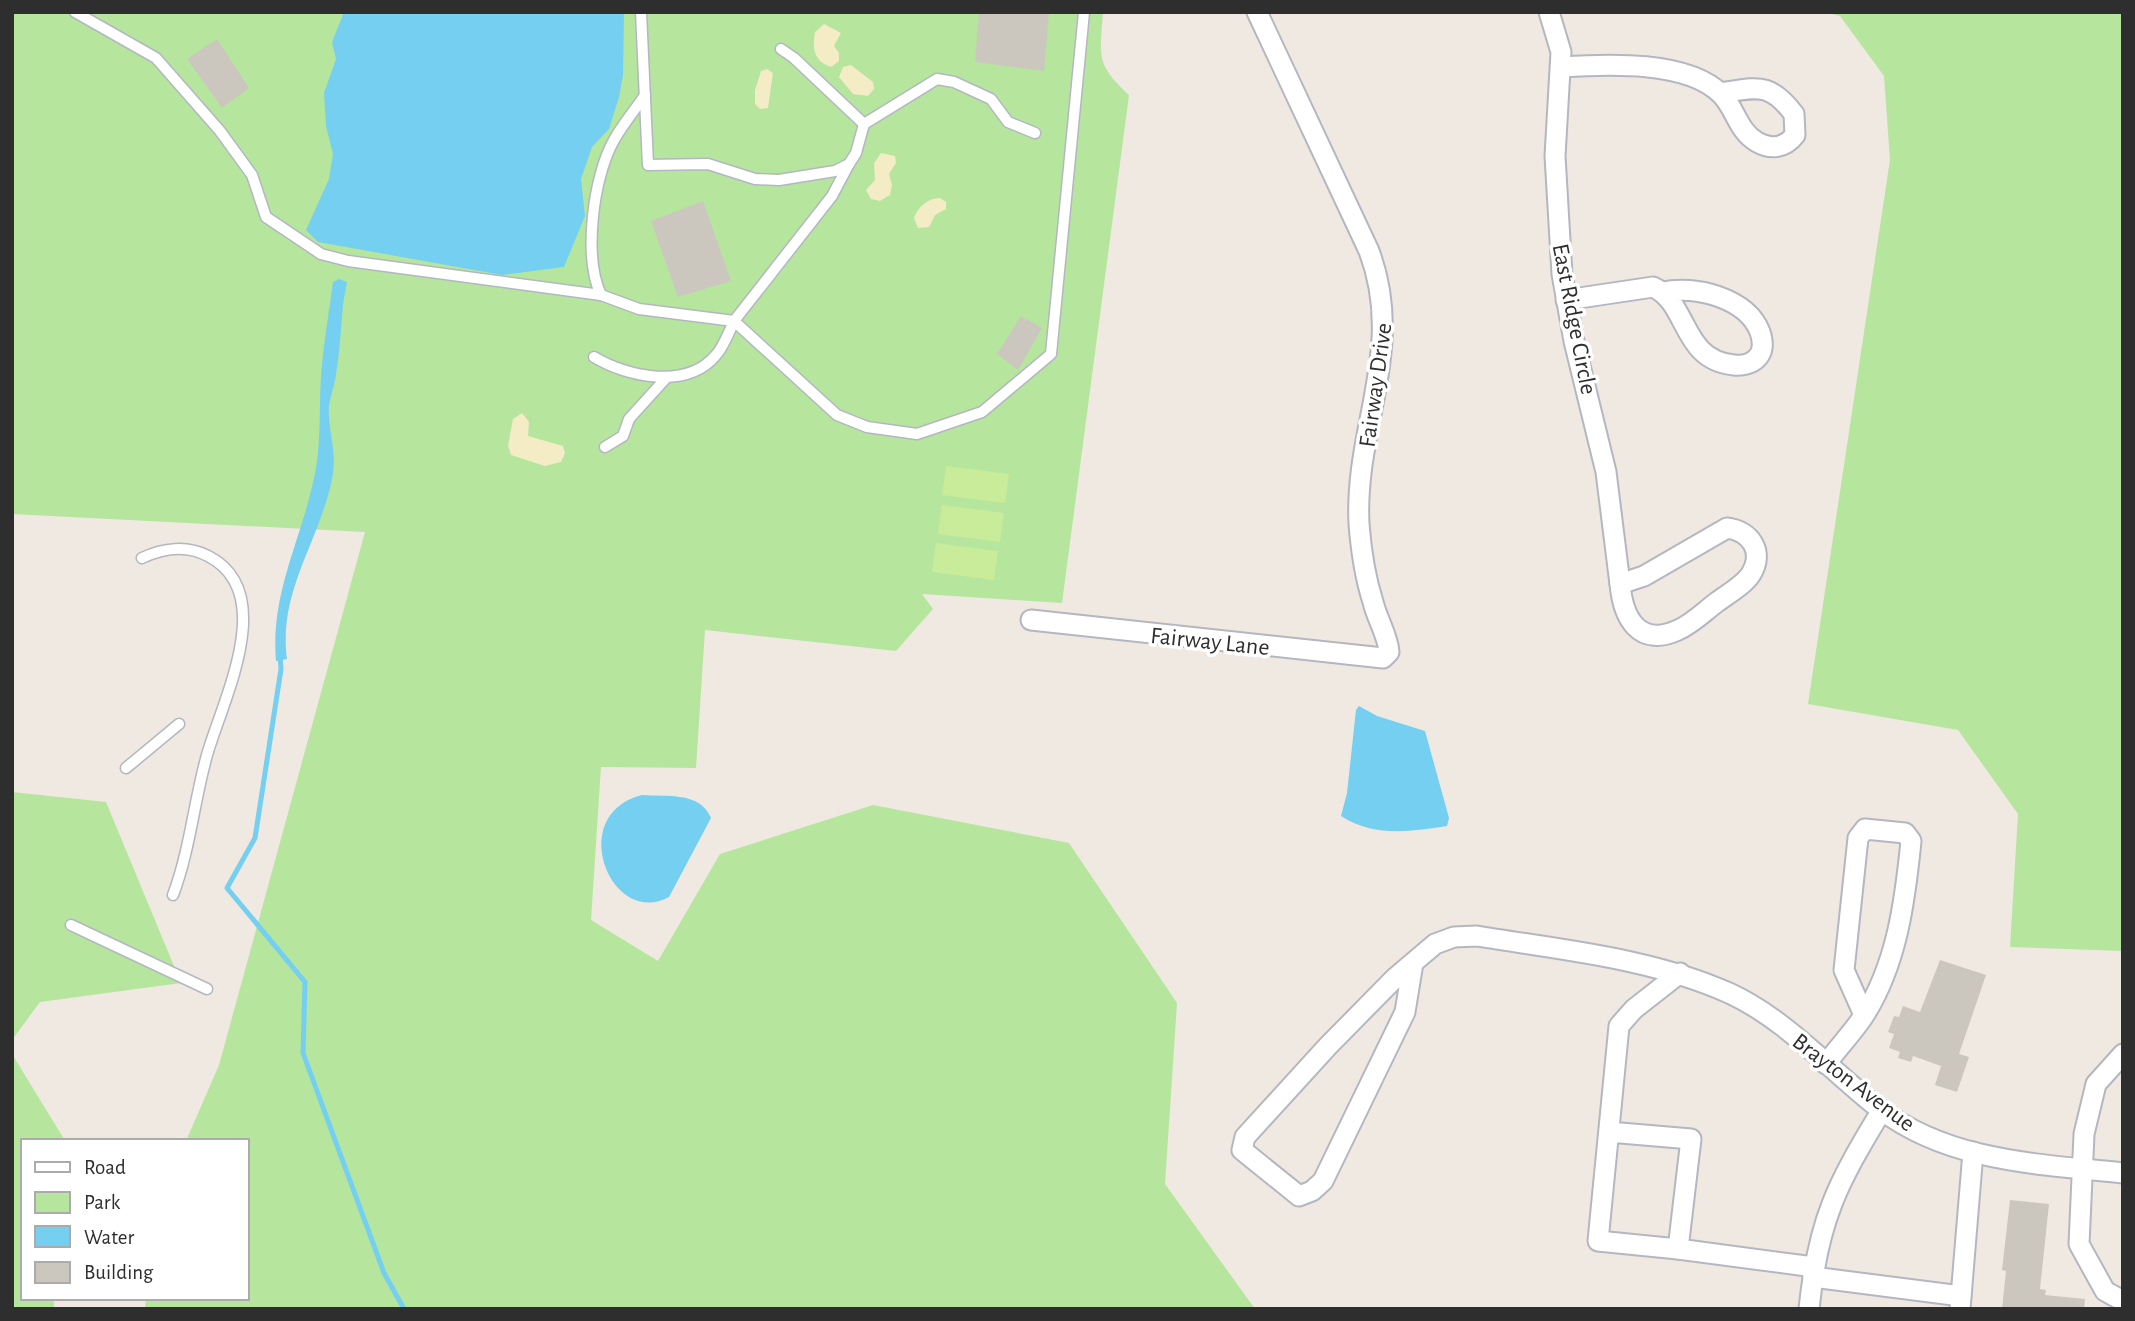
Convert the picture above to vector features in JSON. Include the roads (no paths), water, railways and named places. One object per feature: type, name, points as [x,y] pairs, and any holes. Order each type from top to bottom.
[{"type":"street","name":"Fairway Drive","points":[[1257,12],[1369,251],[1381,290],[1384,336],[1368,434],[1359,523],[1372,601],[1389,645],[1388,654]]},
{"type":"street","name":"East Ridge Circle","points":[[1549,12],[1559,36],[1562,67],[1557,114],[1555,193],[1566,300],[1606,472],[1622,607],[1634,625],[1651,634],[1678,631],[1751,575],[1756,557],[1754,543],[1738,530],[1722,529],[1644,576],[1620,584]]},
{"type":"street","points":[[1562,67],[1637,64],[1681,74],[1720,93]]},
{"type":"street","points":[[1566,300],[1641,288],[1708,294],[1741,308],[1759,329],[1763,342],[1760,356],[1749,364],[1737,366],[1712,358],[1692,341],[1663,292]]},
{"type":"street","name":"Fairway Lane","points":[[1031,620],[1372,657],[1383,658],[1388,654]]},
{"type":"street","points":[[1826,1064],[1864,1015],[1895,946],[1903,910],[1911,841],[1905,833],[1864,829],[1858,838],[1844,970],[1864,1015]]},
{"type":"street","name":"Brayton Avenue","points":[[1413,963],[1405,1012],[1335,1157],[1323,1181],[1312,1191],[1299,1196],[1242,1150],[1241,1144],[1328,1046],[1413,963],[1435,944],[1454,937],[1477,936],[1680,973],[1755,1008],[1882,1110],[1924,1135],[1973,1153],[2123,1173]]},
{"type":"street","points":[[1680,973],[1634,1009],[1619,1026],[1598,1241],[1678,1249],[1814,1272],[1961,1302],[1973,1153]]},
{"type":"street","points":[[2123,1054],[2096,1084],[2084,1135],[2079,1244],[2105,1291],[2123,1301]]},
{"type":"street","points":[[1809,1309],[1814,1272],[1831,1201],[1841,1177],[1882,1110]]},
{"type":"street","points":[[1609,1132],[1690,1139],[1678,1249]]},
{"type":"lane","points":[[75,12],[156,58],[220,131],[253,176],[265,217],[321,254],[348,261],[601,295],[639,309],[734,321],[837,415],[867,427],[917,434],[982,412],[1051,354],[1084,12]]},
{"type":"lane","points":[[641,12],[648,165],[708,164],[755,179],[779,180],[835,171],[849,164]]},
{"type":"lane","points":[[781,49],[864,124]]},
{"type":"lane","points":[[594,357],[620,370],[667,377],[704,366],[717,355],[734,321],[832,196],[856,153],[864,124],[937,79],[954,82],[991,99],[1008,122],[1035,133]]},
{"type":"lane","points":[[601,295],[593,277],[598,182],[612,141],[645,95]]},
{"type":"lane","points":[[605,447],[623,436],[629,419],[667,377]]},
{"type":"lane","points":[[142,558],[160,550],[198,550],[222,562],[236,580],[245,619],[194,805],[183,866],[173,895]]},
{"type":"lane","points":[[126,768],[179,724]]},
{"type":"lane","points":[[71,925],[207,989]]},
{"type":"water","points":[[344,12],[624,12],[623,75],[619,97],[609,129],[592,147],[581,179],[585,216],[564,267],[502,275],[318,242],[306,230],[329,179],[333,154],[326,126],[324,93],[336,59],[332,42]]},
{"type":"water","points":[[339,279],[347,282],[335,382],[329,405],[334,469],[326,502],[288,611],[287,659],[276,661],[278,610],[316,468],[323,353],[333,282]]},
{"type":"water","points":[[1359,706],[1377,716],[1425,731],[1449,818],[1447,826],[1406,831],[1379,830],[1353,823],[1341,816],[1347,793],[1356,710]]},
{"type":"water","points":[[642,795],[691,799],[706,809],[711,818],[669,897],[648,903],[629,897],[615,884],[605,865],[601,844],[606,823],[619,806]]},
{"type":"waterway","points":[[280,655],[281,669],[255,838],[227,888],[305,982],[303,1053],[384,1273],[404,1309]]}]
